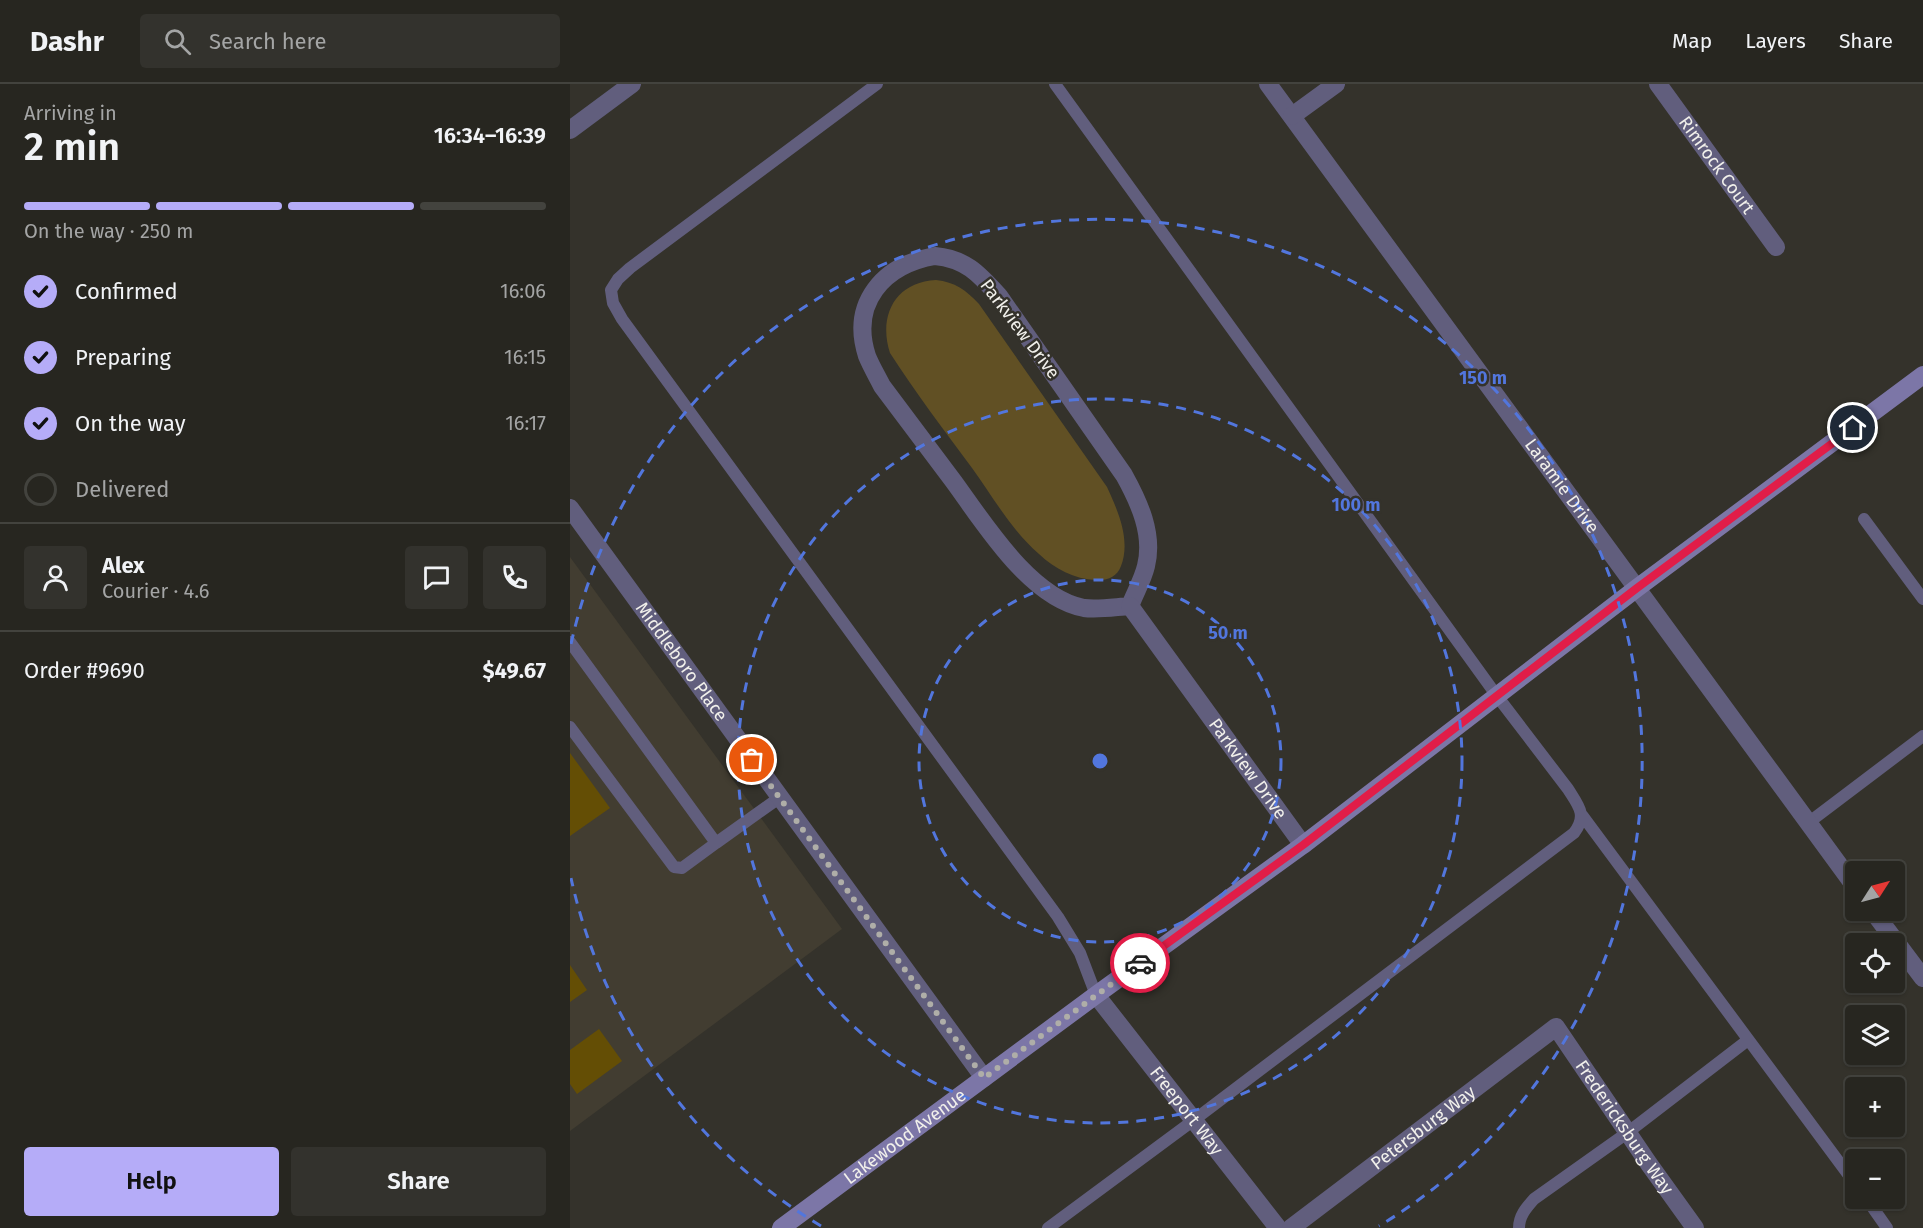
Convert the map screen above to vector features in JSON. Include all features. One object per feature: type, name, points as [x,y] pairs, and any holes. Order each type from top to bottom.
[{"type":"street","points":[[570,130],[632,84]]},
{"type":"street","name":"Laramie Drive","points":[[1268,84],[1845,873]]},
{"type":"street","points":[[1292,116],[1336,84]]},
{"type":"street","name":"Rimrock Court","points":[[1658,84],[1776,247]]},
{"type":"street","name":"Parkview Drive","points":[[952,257],[984,279],[999,296],[1118,465],[1135,495],[1143,515],[1148,548],[1146,566],[1130,606],[1085,608],[1068,603],[1035,582],[1005,552],[882,386],[867,357],[863,332],[864,314],[877,286],[889,274],[919,258],[952,257]]},
{"type":"street","name":"Lakewood Avenue","points":[[781,1228],[1303,845],[1637,588],[1923,375]]},
{"type":"street","name":"Middleboro Place","points":[[571,512],[984,1078]]},
{"type":"street","name":"Parkview Drive","points":[[1130,606],[1303,845]]},
{"type":"street","points":[[1880,921],[1923,978]]},
{"type":"street","name":"Freeport Way","points":[[1096,995],[1278,1228]]},
{"type":"street","name":"Fredericksburg Way","points":[[1556,1027],[1627,1133],[1695,1228]]},
{"type":"street","name":"Petersburg Way","points":[[1291,1228],[1556,1027]]},
{"type":"lane","points":[[877,84],[630,268],[618,279],[611,290],[613,303],[622,319],[1058,917],[1080,953],[1096,995]]},
{"type":"lane","points":[[1055,84],[1497,696],[1568,789],[1582,815],[1845,1170]]},
{"type":"lane","points":[[1864,519],[1923,599]]},
{"type":"lane","points":[[570,642],[716,843]]},
{"type":"lane","points":[[570,727],[674,867],[682,868],[779,798]]},
{"type":"lane","points":[[1808,823],[1923,736]]},
{"type":"lane","points":[[1048,1228],[1574,833],[1580,825],[1582,815]]},
{"type":"lane","points":[[1519,1228],[1519,1221],[1525,1209],[1534,1199],[1627,1133],[1748,1040]]},
{"type":"lane","points":[[1874,1209],[1887,1228]]},
{"type":"shaded area","points":[[936,280],[960,288],[979,304],[1107,487],[1119,516],[1125,546],[1121,566],[1111,577],[1096,580],[1065,572],[1029,545],[1003,513],[890,353],[886,326],[893,303],[910,287]]},
{"type":"shaded area","points":[[570,557],[842,929],[570,1131]]},
{"type":"building","points":[[570,753],[610,808],[570,836]]},
{"type":"building","points":[[570,965],[587,990],[570,1002]]},
{"type":"building","points":[[599,1029],[622,1061],[577,1094],[570,1084],[570,1050]]},
{"type":"way so far","points":[[752,760],[984,1078],[1140,963]]},
{"type":"route","points":[[1140,963],[1303,845],[1637,588],[1853,428]]}]
